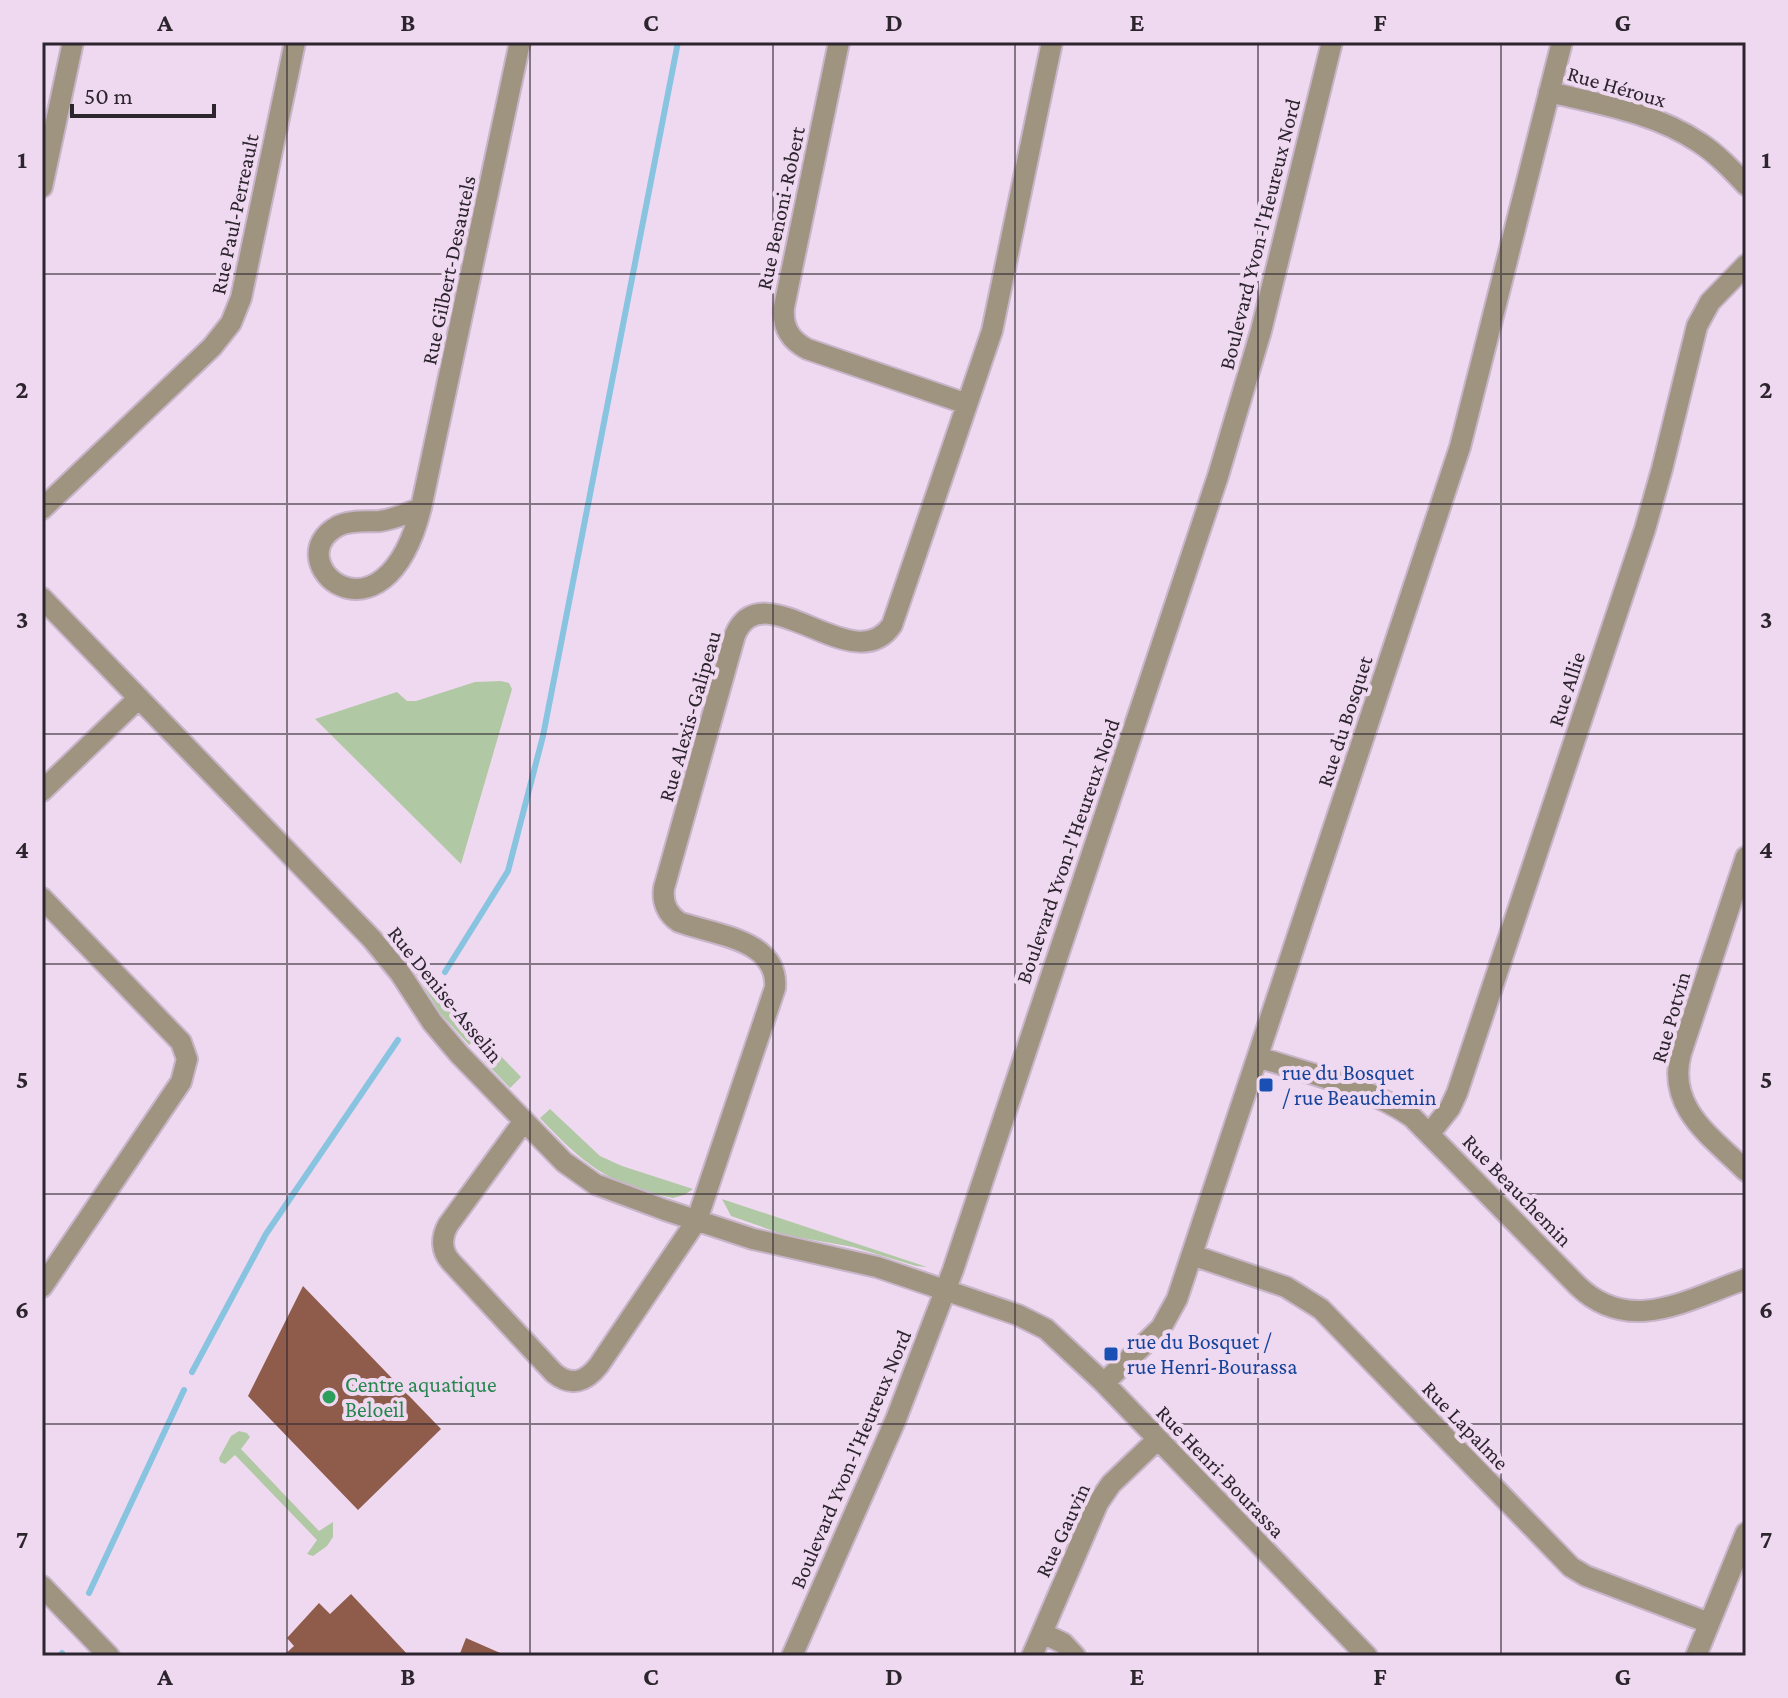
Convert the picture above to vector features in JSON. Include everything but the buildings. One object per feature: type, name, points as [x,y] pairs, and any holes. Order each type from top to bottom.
[{"type":"street","points":[[42,187],[73,42]]},
{"type":"street","name":"Rue Paul-Perreault","points":[[42,509],[212,347],[231,323],[241,298],[295,42]]},
{"type":"street","name":"Rue Gilbert-Desautels","points":[[421,508],[383,521],[346,523],[335,528],[323,542],[320,553],[321,566],[327,577],[347,590],[364,590],[374,585],[405,553],[414,535],[421,508],[520,42]]},
{"type":"street","name":"Rue Benoni-Robert","points":[[839,42],[784,307],[784,325],[793,339],[807,349],[967,404]]},
{"type":"street","name":"Rue Alexis-Galipeau","points":[[697,1220],[775,988],[774,970],[760,950],[679,922],[667,910],[664,899],[664,888],[735,635],[748,618],[764,613],[857,642],[875,640],[885,634],[895,619],[992,331],[1052,42]]},
{"type":"street","name":"Boulevard Yvon-l'Heureux Nord","points":[[792,1656],[896,1419],[946,1291],[1218,476],[1261,331],[1332,42]]},
{"type":"street","name":"Rue du Bosquet","points":[[1104,1383],[1166,1321],[1175,1307],[1460,447],[1562,42]]},
{"type":"street","name":"Rue Héroux","points":[[1549,92],[1639,114],[1680,130],[1704,145],[1746,185]]},
{"type":"street","name":"Rue Allie","points":[[1430,1133],[1450,1108],[1457,1093],[1640,544],[1697,326],[1710,302],[1746,265]]},
{"type":"street","name":"Rue Denise-Asselin","points":[[42,598],[384,951],[438,1030],[564,1162],[595,1184],[697,1220],[771,1243],[867,1264],[946,1291]]},
{"type":"street","points":[[42,791],[139,698]]},
{"type":"street","name":"Rue Potvin","points":[[1746,857],[1681,1053],[1677,1074],[1678,1090],[1689,1112],[1746,1171]]},
{"type":"street","points":[[42,898],[181,1042],[187,1065],[174,1094],[42,1287]]},
{"type":"street","name":"Rue Beauchemin","points":[[1258,1057],[1382,1099],[1412,1117],[1578,1286],[1602,1304],[1627,1312],[1654,1311],[1746,1279]]},
{"type":"street","points":[[524,1121],[448,1225],[443,1247],[451,1262],[563,1379],[578,1381],[592,1374],[697,1220]]},
{"type":"street","name":"Rue Lapalme","points":[[1192,1255],[1286,1287],[1321,1309],[1571,1567],[1595,1580],[1709,1623]]},
{"type":"street","name":"Rue Henri-Bourassa","points":[[946,1291],[1037,1323],[1063,1342],[1367,1656]]},
{"type":"street","name":"Rue Gauvin","points":[[1032,1656],[1098,1503],[1120,1475],[1157,1440]]},
{"type":"street","points":[[1696,1656],[1746,1533]]},
{"type":"street","points":[[42,1586],[109,1656]]},
{"type":"street","points":[[1042,1633],[1063,1643],[1075,1656]]},
{"type":"green space","points":[[475,682],[509,683],[512,689],[461,864],[315,719],[397,692],[407,701],[416,701]]},
{"type":"green space","points":[[407,959],[481,1035],[469,1045],[440,1013]]},
{"type":"green space","points":[[495,1050],[521,1077],[510,1088],[484,1061]]},
{"type":"green space","points":[[550,1109],[600,1156],[693,1189],[673,1198],[614,1179],[584,1160],[540,1118]]},
{"type":"green space","points":[[722,1199],[927,1267],[853,1247],[785,1235],[731,1216]]},
{"type":"green space","points":[[239,1431],[250,1437],[241,1449],[319,1531],[333,1522],[333,1537],[313,1556],[307,1554],[317,1540],[235,1455],[225,1464],[220,1462],[219,1458],[231,1436]]},
{"type":"waterway","points":[[445,972],[508,871],[543,736],[678,42]]},
{"type":"waterway","points":[[192,1372],[266,1234],[398,1040]]},
{"type":"waterway","points":[[89,1593],[184,1390]]},
{"type":"place","name":"rue du Bosquet / rue Beauchemin","points":[[1266,1085]]},
{"type":"place","name":"rue du Bosquet / rue Henri-Bourassa","points":[[1111,1354]]},
{"type":"place","name":"Centre aquatique Beloeil","points":[[329,1397]]}]
